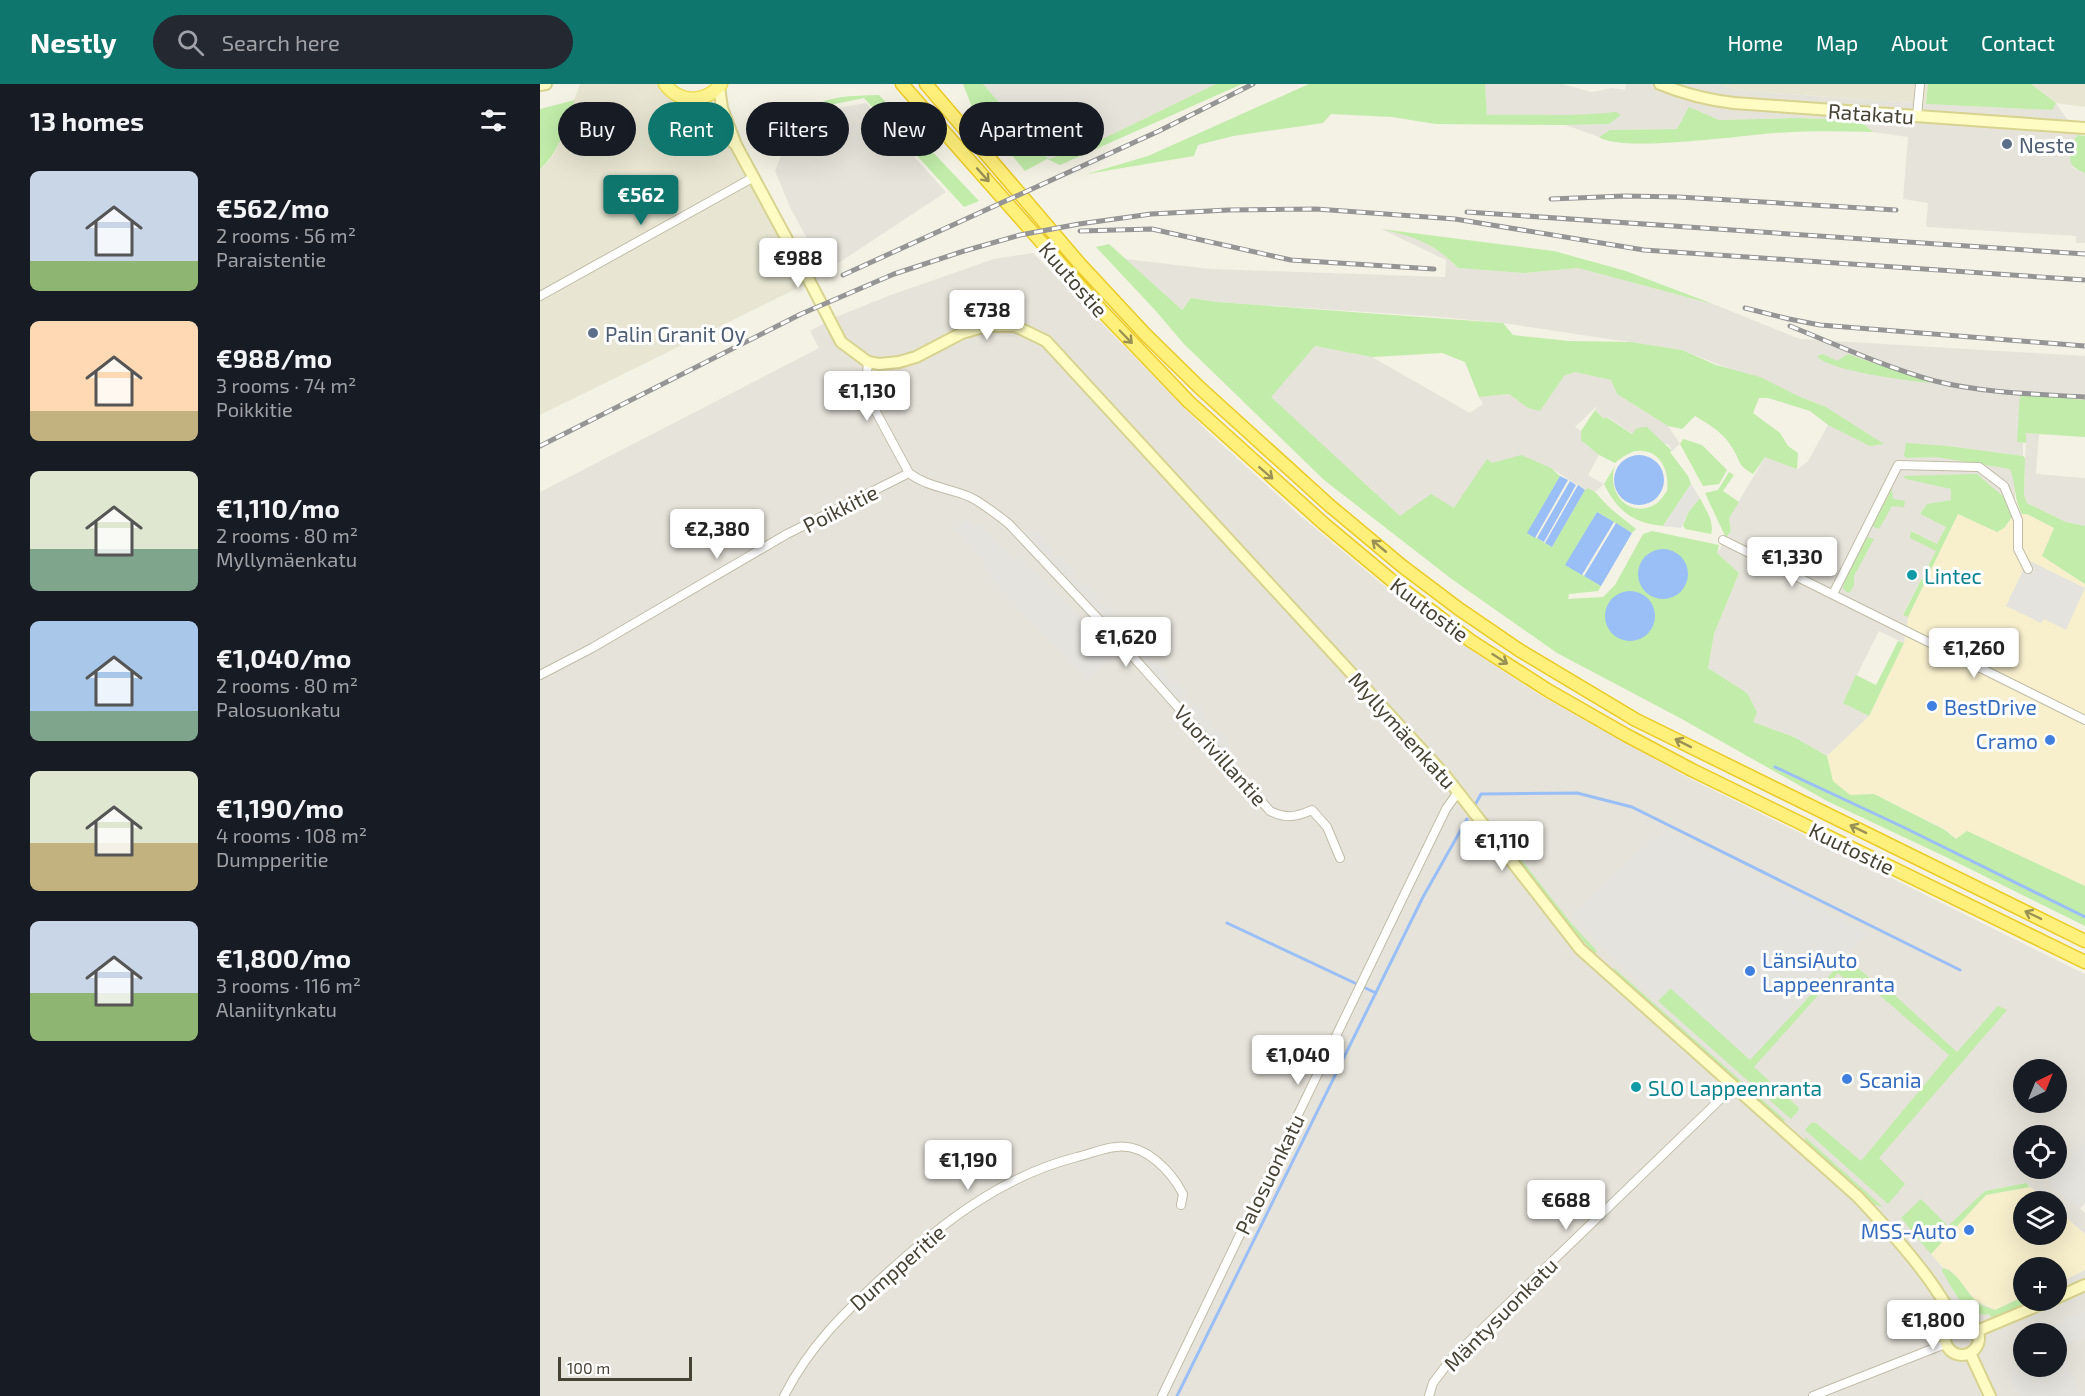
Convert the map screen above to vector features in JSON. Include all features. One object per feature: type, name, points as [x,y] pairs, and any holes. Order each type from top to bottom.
[{"type":"highway","name":"Kuutostie","points":[[902,84],[1102,312],[1189,402],[1323,523],[1396,584],[1471,640],[1549,691],[1692,770],[2085,962]]},
{"type":"highway","name":"Kuutostie","points":[[926,84],[1079,263],[1145,334],[1263,447],[1402,566],[1459,609],[1518,651],[1636,720],[2085,941]]},
{"type":"highway","points":[[937,84],[1079,263]]},
{"type":"main road","points":[[540,85],[546,84]]},
{"type":"main road","points":[[665,84],[672,92],[686,98],[736,145]]},
{"type":"main road","name":"Ratakatu","points":[[1660,84],[1680,93],[1709,100],[2085,128]]},
{"type":"main road","points":[[686,98],[704,97],[720,86],[722,108],[736,145],[840,342],[874,363]]},
{"type":"main road","name":"Myllymäenkatu","points":[[874,363],[899,362],[916,357],[962,333],[987,326],[1015,326],[1046,341],[1402,727],[1458,792],[1580,949],[1857,1196],[1926,1277],[1955,1322]]},
{"type":"main road","points":[[2067,1293],[2085,1285]]},
{"type":"main road","points":[[1977,1331],[2025,1311]]},
{"type":"main road","points":[[1964,1321],[1972,1324],[1977,1331],[1978,1343],[1970,1353],[1960,1355],[1951,1351],[1945,1344],[1945,1335],[1955,1322],[1964,1321]]},
{"type":"main road","points":[[1970,1353],[1990,1396]]},
{"type":"street","points":[[1917,116],[1920,84]]},
{"type":"street","points":[[540,296],[754,177]]},
{"type":"street","points":[[874,363],[866,384],[868,397],[909,473]]},
{"type":"street","points":[[1833,594],[1898,465],[1980,467],[2004,486],[2018,520],[2018,549],[2028,569]]},
{"type":"street","name":"Poikkitie","points":[[540,675],[787,534],[909,473]]},
{"type":"street","name":"Vuorivillantie","points":[[909,473],[920,482],[970,498],[1009,524],[1120,642],[1270,811],[1283,817],[1299,815],[1312,810],[1327,827],[1340,858]]},
{"type":"street","points":[[1724,540],[2085,720]]},
{"type":"street","name":"Palosuonkatu","points":[[1162,1396],[1408,885],[1446,808],[1458,792]]},
{"type":"street","name":"Mäntysuonkatu","points":[[1430,1396],[1433,1383],[1451,1359],[1734,1086]]},
{"type":"street","name":"Dumpperitie","points":[[784,1396],[798,1369],[813,1348],[837,1320],[873,1286],[961,1212],[1022,1176],[1045,1166],[1116,1147],[1129,1147],[1142,1151],[1158,1162],[1178,1183],[1183,1194],[1181,1205]]},
{"type":"street","points":[[1813,1396],[1945,1344]]},
{"type":"shaded area","points":[[580,84],[665,84],[686,102],[648,102],[648,156],[734,156],[734,143],[810,282],[540,415],[540,169],[548,162],[558,144],[558,156],[636,156],[636,102],[573,102]]},
{"type":"shaded area","points":[[983,84],[1217,84],[1104,138],[1104,102],[998,102]]},
{"type":"shaded area","points":[[1485,84],[1562,84],[1592,92],[1612,88],[1625,90],[1626,84],[1717,84],[1736,89],[1773,93],[1926,104],[2051,110],[2056,103],[2078,135],[2070,144],[2073,168],[2085,173],[2085,243],[2076,243],[2076,236],[1926,227],[1928,203],[1903,199],[1908,137],[1873,132],[1859,120],[1797,118],[1719,120],[1690,108],[1677,129],[1610,130],[1599,137],[1566,125],[1609,124],[1584,116],[1487,115]]},
{"type":"shaded area","points":[[1717,84],[1928,84],[1926,104],[1773,93],[1736,89]]},
{"type":"shaded area","points":[[2031,84],[2085,84],[2085,107],[2056,103]]},
{"type":"shaded area","points":[[861,104],[861,156],[914,156],[946,192],[825,272],[790,207],[775,171],[781,156],[849,156],[849,106]]},
{"type":"shaded area","points":[[1381,229],[1413,236],[1445,255],[1458,268],[1524,273],[1578,268],[1713,304],[1800,339],[2085,356],[2085,400],[2021,394],[2018,442],[2023,443],[2023,456],[1948,446],[1907,458],[1936,457],[2010,469],[2015,482],[2015,503],[2022,514],[2012,517],[2005,498],[1906,479],[1951,489],[1951,500],[1927,504],[1920,514],[1946,527],[1937,544],[1912,531],[1910,538],[1936,551],[1903,614],[1908,617],[1904,643],[1879,631],[1843,703],[1869,716],[1827,756],[1794,737],[1753,722],[1747,693],[1708,668],[1714,634],[1739,573],[1717,553],[1731,531],[1729,518],[1765,457],[1798,469],[1808,461],[1828,425],[1870,446],[1883,444],[1826,407],[1682,350],[1503,323],[1440,317],[1217,302],[1192,298],[1181,310],[1125,259],[1211,269],[1445,277],[1446,260]]},
{"type":"shaded area","points":[[1033,253],[1206,430],[1297,513],[1377,580],[1462,644],[1543,697],[1689,778],[2085,974],[2085,1147],[2067,1169],[2067,1125],[2013,1125],[2013,1179],[2059,1179],[2054,1185],[2061,1191],[2036,1191],[2026,1183],[1985,1191],[1931,1254],[1943,1268],[1950,1270],[1976,1301],[1995,1310],[2013,1302],[2013,1311],[2067,1311],[2067,1279],[2085,1270],[2085,1396],[540,1396],[540,492],[819,348],[810,331],[836,317],[994,259]]},
{"type":"shaded area","points":[[1315,346],[1372,357],[1470,413],[1483,404],[1479,397],[1509,394],[1528,408],[1540,410],[1564,376],[1575,372],[1611,380],[1617,394],[1668,426],[1680,444],[1672,451],[1669,445],[1633,434],[1607,417],[1604,419],[1595,410],[1597,406],[1575,427],[1581,431],[1581,440],[1599,455],[1588,475],[1604,484],[1595,492],[1588,488],[1585,490],[1551,468],[1454,509],[1400,516],[1270,397]]},
{"type":"shaded area","points":[[2026,433],[2039,434],[2036,474],[2085,478],[2085,526],[2066,522],[2027,503],[2024,495]]},
{"type":"shaded area","points":[[1691,484],[1700,498],[1689,511],[1681,528],[1663,526]]},
{"type":"shaded area","points":[[1958,514],[1997,532],[2004,528],[2012,517],[2022,514],[2027,514],[2054,528],[2042,556],[2085,584],[2085,886],[1967,831],[1957,839],[1945,829],[1874,794],[1850,795],[1833,781],[1827,756],[1869,716],[1904,643],[1908,617]]},
{"type":"shaded area","points":[[967,518],[975,527],[979,524],[1015,560],[1021,557],[1114,655],[1088,681],[982,569],[986,564],[954,529]]},
{"type":"shaded area","points":[[1039,531],[1055,557],[1061,555],[1081,586],[1088,583],[1104,608],[1108,606],[1125,631],[1129,628],[1151,663],[1157,660],[1172,683],[1177,680],[1192,706],[1197,703],[1214,730],[1219,727],[1238,762],[1235,765],[1024,534]]},
{"type":"shaded area","points":[[2028,560],[2085,588],[2066,630],[2044,619],[2041,623],[2006,606]]},
{"type":"shaded area","points":[[1663,829],[1868,933],[1750,1060],[1671,988],[1658,1001],[1618,965],[1570,914]]},
{"type":"shaded area","points":[[2085,1142],[2085,1203],[2079,1210],[2067,1199],[2067,1191],[2058,1191],[2048,1182],[2051,1179],[2067,1179],[2067,1161]]},
{"type":"shaded area","points":[[2030,1187],[2035,1191],[2013,1191],[2013,1245],[2067,1245],[2067,1218],[2085,1234],[2085,1270],[2067,1279],[2067,1257],[2013,1257],[2013,1302],[1995,1310],[1976,1301],[1950,1270],[1943,1268],[1931,1254],[1986,1195]]},
{"type":"shaded area","points":[[2067,1197],[2085,1213],[2085,1234],[2067,1218]]},
{"type":"shaded area","points":[[2085,1311],[2085,1329],[2083,1330],[2085,1337],[2067,1345],[2067,1323],[2056,1323]]},
{"type":"shaded area","points":[[2067,1362],[2082,1396],[2019,1396],[2008,1370],[2013,1368],[2013,1377],[2067,1377]]},
{"type":"green space","points":[[963,84],[983,84],[999,102],[970,102]]},
{"type":"green space","points":[[1216,84],[1242,84],[1104,145],[1104,138]]},
{"type":"green space","points":[[1309,84],[1485,84],[1487,115],[1568,115],[1616,112],[1621,115],[1609,124],[1566,125],[1436,124],[1392,117],[1331,114],[1323,123],[1233,136],[1198,145],[1194,156],[1087,174],[1148,156]]},
{"type":"green space","points":[[1928,84],[2031,84],[2056,103],[2052,110],[1926,104]]},
{"type":"green space","points":[[879,95],[886,102],[868,102],[864,98],[844,102],[824,102],[849,96]]},
{"type":"green space","points":[[558,104],[558,144],[553,154],[540,169],[540,109]]},
{"type":"green space","points":[[1689,107],[1719,120],[1797,118],[1859,120],[1873,132],[1788,132],[1656,143],[1612,142],[1599,137],[1610,130],[1677,129]]},
{"type":"green space","points":[[2078,135],[2085,136],[2085,173],[2075,168],[2070,159],[2070,144]]},
{"type":"green space","points":[[917,156],[937,156],[979,201],[964,207]]},
{"type":"green space","points":[[1013,156],[1045,156],[1048,159],[1058,156],[1080,156],[1060,165],[1047,159],[1025,171]]},
{"type":"green space","points":[[1381,229],[1554,251],[1626,271],[1713,304],[1578,268],[1524,273],[1458,268],[1432,247]]},
{"type":"green space","points":[[1109,244],[1182,310],[1191,298],[1217,302],[1503,323],[1513,335],[1569,341],[1630,342],[1682,350],[1716,365],[1760,377],[1826,407],[1884,444],[1870,446],[1828,425],[1810,411],[1768,398],[1759,398],[1753,413],[1780,433],[1788,446],[1798,453],[1797,469],[1765,457],[1753,474],[1741,465],[1728,441],[1710,425],[1695,416],[1682,429],[1668,426],[1617,394],[1611,380],[1575,372],[1564,376],[1540,411],[1528,408],[1509,394],[1479,397],[1465,362],[1442,353],[1372,357],[1315,346],[1271,397],[1400,516],[1431,494],[1454,508],[1487,459],[1492,463],[1521,455],[1551,468],[1560,476],[1528,533],[1552,547],[1585,490],[1588,488],[1595,492],[1611,509],[1636,529],[1632,533],[1597,512],[1566,565],[1601,586],[1598,591],[1569,594],[1568,599],[1603,597],[1615,585],[1643,534],[1652,531],[1719,545],[1717,553],[1739,573],[1714,634],[1708,668],[1747,693],[1757,712],[1753,722],[1794,737],[1827,756],[1833,781],[1850,795],[1874,794],[1945,830],[1956,839],[1967,831],[2085,886],[2085,926],[1827,801],[1680,718],[1557,653],[1453,580],[1324,480],[1184,344],[1096,247]]},
{"type":"green space","points":[[1823,354],[1837,361],[1848,354],[1931,383],[1852,371],[1824,361],[1817,356]]},
{"type":"green space","points":[[2020,394],[2085,400],[2085,437],[2026,433],[2026,443],[2017,442]]},
{"type":"green space","points":[[1595,410],[1604,419],[1606,417],[1632,434],[1637,428],[1647,427],[1672,451],[1670,452],[1688,476],[1691,484],[1663,526],[1643,522],[1627,514],[1614,501],[1604,484],[1615,466],[1614,485],[1621,500],[1636,508],[1654,505],[1667,491],[1667,476],[1662,463],[1645,451],[1631,453],[1615,463],[1599,455],[1581,440],[1581,431]]},
{"type":"green space","points":[[1683,439],[1702,445],[1727,470],[1719,484],[1703,486],[1680,444]]},
{"type":"green space","points":[[1906,443],[2023,456],[2025,458],[2024,495],[2027,503],[2066,522],[2085,526],[2085,584],[2042,556],[2054,528],[2027,514],[2022,514],[2017,503],[2010,469],[1936,457],[1906,458],[1904,455]]},
{"type":"green space","points":[[1729,472],[1734,475],[1723,491],[1739,502],[1729,518],[1731,531],[1726,538],[1705,493],[1718,490]]},
{"type":"green space","points":[[1977,474],[2005,498],[2012,517],[2004,528],[1997,532],[1958,514],[1908,617],[1903,615],[1936,551],[1910,538],[1911,531],[1937,544],[1946,527],[1920,514],[1927,504],[1951,500],[1951,489],[1906,479],[1903,476]]},
{"type":"green space","points":[[1892,489],[1893,499],[1905,501],[1904,507],[1892,506],[1879,529],[1872,526]]},
{"type":"green space","points":[[1700,498],[1711,520],[1711,534],[1685,529],[1683,525],[1689,511]]},
{"type":"green space","points":[[1867,537],[1874,539],[1854,576],[1854,585],[1848,593],[1843,589],[1845,579]]},
{"type":"green space","points":[[1898,641],[1904,643],[1869,716],[1843,703],[1856,675],[1876,685]]},
{"type":"green space","points":[[1487,822],[1491,822],[1498,830],[1571,923],[1597,951],[1595,954],[1563,920]]},
{"type":"green space","points":[[1846,958],[1886,992],[1889,990],[1957,1052],[1998,1006],[2007,1010],[1879,1158],[1905,1184],[1888,1204],[1805,1130],[1811,1123],[1816,1123],[1861,1161],[1949,1055],[1862,980],[1855,988],[1838,973],[1754,1067],[1798,1107],[1799,1110],[1791,1119],[1658,1001],[1670,988],[1750,1059]]},
{"type":"green space","points":[[1614,968],[1785,1120],[1783,1122],[1611,971]]},
{"type":"green space","points":[[1805,1137],[1883,1207],[1873,1204],[1805,1141]]},
{"type":"green space","points":[[2026,1183],[2030,1187],[1986,1195],[1931,1254],[1901,1218],[1921,1199],[1948,1226],[1985,1191]]},
{"type":"green space","points":[[1943,1268],[1949,1270],[1981,1305],[1995,1310],[2013,1302],[2013,1309],[1992,1318],[1989,1314],[1973,1312],[1961,1301],[1942,1271]]},
{"type":"water","points":[[1634,455],[1644,455],[1657,462],[1664,475],[1664,485],[1657,498],[1644,505],[1634,505],[1625,501],[1618,494],[1614,485],[1614,475],[1618,466],[1625,459]]},
{"type":"water","points":[[1560,476],[1568,480],[1535,538],[1527,533]]},
{"type":"water","points":[[1570,481],[1576,485],[1544,542],[1537,538]]},
{"type":"water","points":[[1578,485],[1585,490],[1552,547],[1545,543]]},
{"type":"water","points":[[1597,512],[1614,522],[1582,575],[1565,565]]},
{"type":"water","points":[[1616,523],[1632,533],[1601,586],[1584,576]]},
{"type":"water","points":[[1658,549],[1668,549],[1681,556],[1688,569],[1688,579],[1681,592],[1668,599],[1658,599],[1649,595],[1642,588],[1638,579],[1638,569],[1642,560],[1649,553]]},
{"type":"water","points":[[1625,591],[1635,591],[1648,598],[1655,611],[1655,621],[1648,634],[1635,641],[1625,641],[1616,637],[1609,630],[1605,621],[1605,611],[1609,602],[1616,595]]},
{"type":"waterway","points":[[1775,767],[2085,917]]},
{"type":"waterway","points":[[1475,805],[1481,794],[1577,793],[1632,807],[1960,970]]},
{"type":"waterway","points":[[1177,1396],[1423,897],[1467,819]]},
{"type":"waterway","points":[[1227,923],[1376,993]]},
{"type":"railway","points":[[843,275],[1159,131],[1253,84]]},
{"type":"railway","points":[[1551,199],[1625,196],[1679,197],[1896,210]]},
{"type":"railway","points":[[540,446],[801,314],[894,274],[1020,235],[1151,214],[1316,209],[1455,219],[1644,250],[2085,280]]},
{"type":"railway","points":[[1467,212],[2085,254]]},
{"type":"railway","points":[[1080,231],[1152,229],[1291,260],[1434,269]]},
{"type":"railway","points":[[1745,308],[1820,325],[2085,346]]},
{"type":"railway","points":[[1790,326],[1935,381],[1991,391],[2085,397]]},
{"type":"place","name":"Neste","points":[[2007,144]]},
{"type":"place","name":"Palin Granit Oy","points":[[593,333]]},
{"type":"place","name":"Lintec","points":[[1912,575]]},
{"type":"place","name":"BestDrive","points":[[1932,706]]},
{"type":"place","name":"Cramo","points":[[2050,740]]},
{"type":"place","name":"LänsiAuto Lappeenranta","points":[[1750,971]]},
{"type":"place","name":"Scania","points":[[1847,1079]]},
{"type":"place","name":"SLO Lappeenranta","points":[[1636,1087]]},
{"type":"place","name":"MSS-Auto","points":[[1969,1230]]}]
